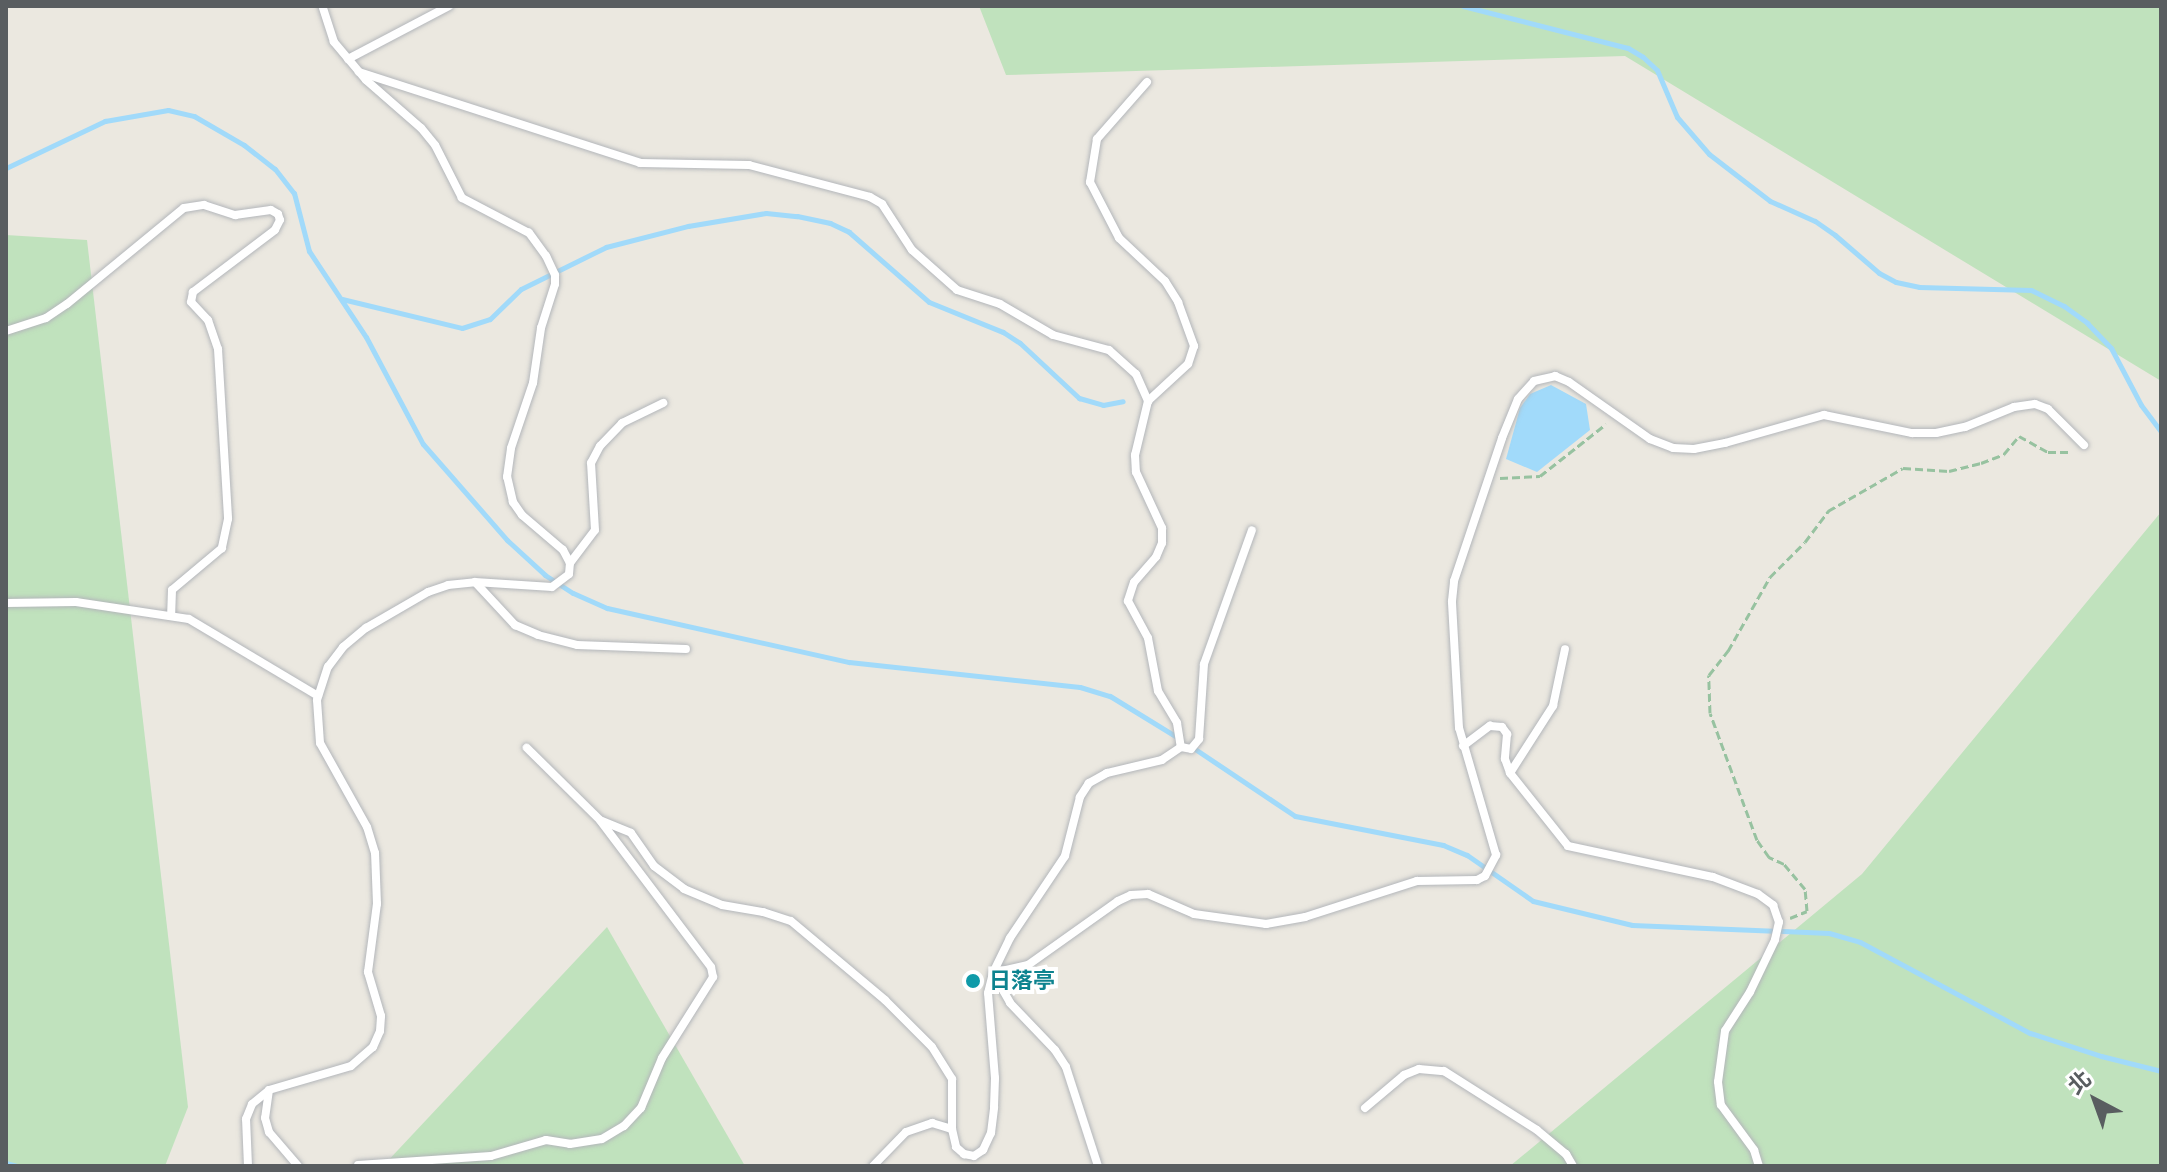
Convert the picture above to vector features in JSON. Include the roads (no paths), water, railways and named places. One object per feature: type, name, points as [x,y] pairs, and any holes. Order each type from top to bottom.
[{"type":"lane","points":[[322,6],[326,26],[348,59],[435,145],[462,198],[529,233],[555,275],[541,328],[533,383],[511,448],[507,477],[509,492],[522,515],[563,550],[570,563]]},
{"type":"lane","points":[[348,59],[449,6]]},
{"type":"lane","points":[[359,72],[640,163],[749,165],[870,197],[882,204],[912,250],[957,290],[1000,304],[1053,335],[1109,350],[1136,374],[1148,401]]},
{"type":"lane","points":[[1147,82],[1097,139],[1090,182],[1119,238],[1165,281],[1178,302],[1194,346],[1188,364],[1148,401],[1135,455],[1136,472],[1162,528],[1162,543],[1156,557],[1134,582],[1128,601],[1148,638],[1158,691],[1177,723],[1181,747]]},
{"type":"lane","points":[[6,331],[46,318],[67,304],[184,208],[204,205],[235,215],[271,210],[278,214],[280,220],[275,230],[193,292],[191,302],[215,333],[218,349],[228,519],[222,548],[172,590],[171,615]]},
{"type":"lane","points":[[993,973],[1028,965],[1131,895],[1148,894],[1194,914],[1266,924],[1305,917],[1417,881],[1477,880],[1494,866],[1496,855],[1463,746],[1452,601],[1454,581],[1518,399],[1534,381],[1555,376],[1619,415],[1650,439],[1673,448],[1694,449],[1824,415],[1912,433],[1936,433],[1965,427],[2014,407],[2035,404],[2048,409],[2084,445]]},
{"type":"lane","points":[[248,1166],[246,1119],[252,1104],[269,1090],[351,1066],[373,1047],[380,1031],[381,1016],[368,972],[377,904],[375,853],[367,827],[320,743],[316,726],[318,696],[328,667],[343,647],[366,628],[428,592],[448,585],[475,582],[552,587],[569,574],[570,563],[595,530],[591,463],[600,446],[622,423],[663,403]]},
{"type":"lane","points":[[600,820],[631,833],[654,866],[684,889],[722,905],[763,912],[791,921],[885,1000],[932,1047],[952,1079],[952,1129],[956,1147],[974,1156],[983,1150],[991,1133],[995,1078],[988,993],[993,973],[1010,938],[1065,856],[1080,797],[1089,783],[1107,773],[1162,760],[1181,747],[1191,749],[1199,739],[1201,685],[1209,641],[1252,530]]},
{"type":"lane","points":[[475,582],[515,625],[538,635],[577,645],[686,649]]},
{"type":"lane","points":[[6,603],[76,602],[171,615],[205,627],[318,696]]},
{"type":"lane","points":[[1510,773],[1553,706],[1565,649]]},
{"type":"lane","points":[[1463,746],[1490,726],[1502,727],[1507,734],[1505,759],[1510,773],[1568,846],[1738,885],[1773,905],[1779,922],[1766,962],[1725,1031],[1720,1052],[1721,1105],[1754,1150],[1759,1166]]},
{"type":"lane","points":[[358,1165],[491,1156],[546,1140],[570,1144],[602,1139],[624,1126],[641,1108],[662,1058],[713,977],[711,967],[600,820],[527,748]]},
{"type":"lane","points":[[993,973],[1010,1003],[1055,1050],[1066,1067],[1098,1166]]},
{"type":"lane","points":[[1365,1108],[1404,1075],[1419,1069],[1444,1071],[1537,1130],[1566,1154],[1573,1166]]},
{"type":"lane","points":[[269,1090],[265,1118],[269,1132],[298,1166]]},
{"type":"lane","points":[[873,1166],[915,1127],[942,1123],[952,1129]]},
{"type":"water","points":[[1551,385],[1586,404],[1590,430],[1537,472],[1506,459],[1520,408],[1530,394]]},
{"type":"waterway","points":[[1463,6],[1628,48],[1643,57],[1657,70],[1677,117],[1709,154],[1770,201],[1815,221],[1879,273],[1896,282],[1919,287],[2031,290],[2064,306],[2087,323],[2111,348],[2141,405],[2161,432]]},
{"type":"waterway","points":[[6,168],[105,121],[168,110],[194,116],[244,145],[275,169],[294,193],[309,251],[366,337],[423,444],[507,540],[545,575],[573,593],[607,608],[849,662],[1080,687],[1110,696],[1180,739]]},
{"type":"waterway","points":[[342,299],[462,328],[490,319],[521,289],[606,247],[688,226],[766,213],[797,216],[830,223],[849,232],[929,302],[1003,332],[1020,343],[1079,398],[1103,405],[1123,401]]},
{"type":"waterway","points":[[1192,747],[1295,816],[1443,845],[1467,855],[1533,901],[1632,925],[1829,933],[1860,942],[2030,1033],[2161,1071]]},
{"type":"waterway","points":[[6,1163],[17,1166]]},
{"type":"place","name":"日落亭","points":[[973,981]]}]
